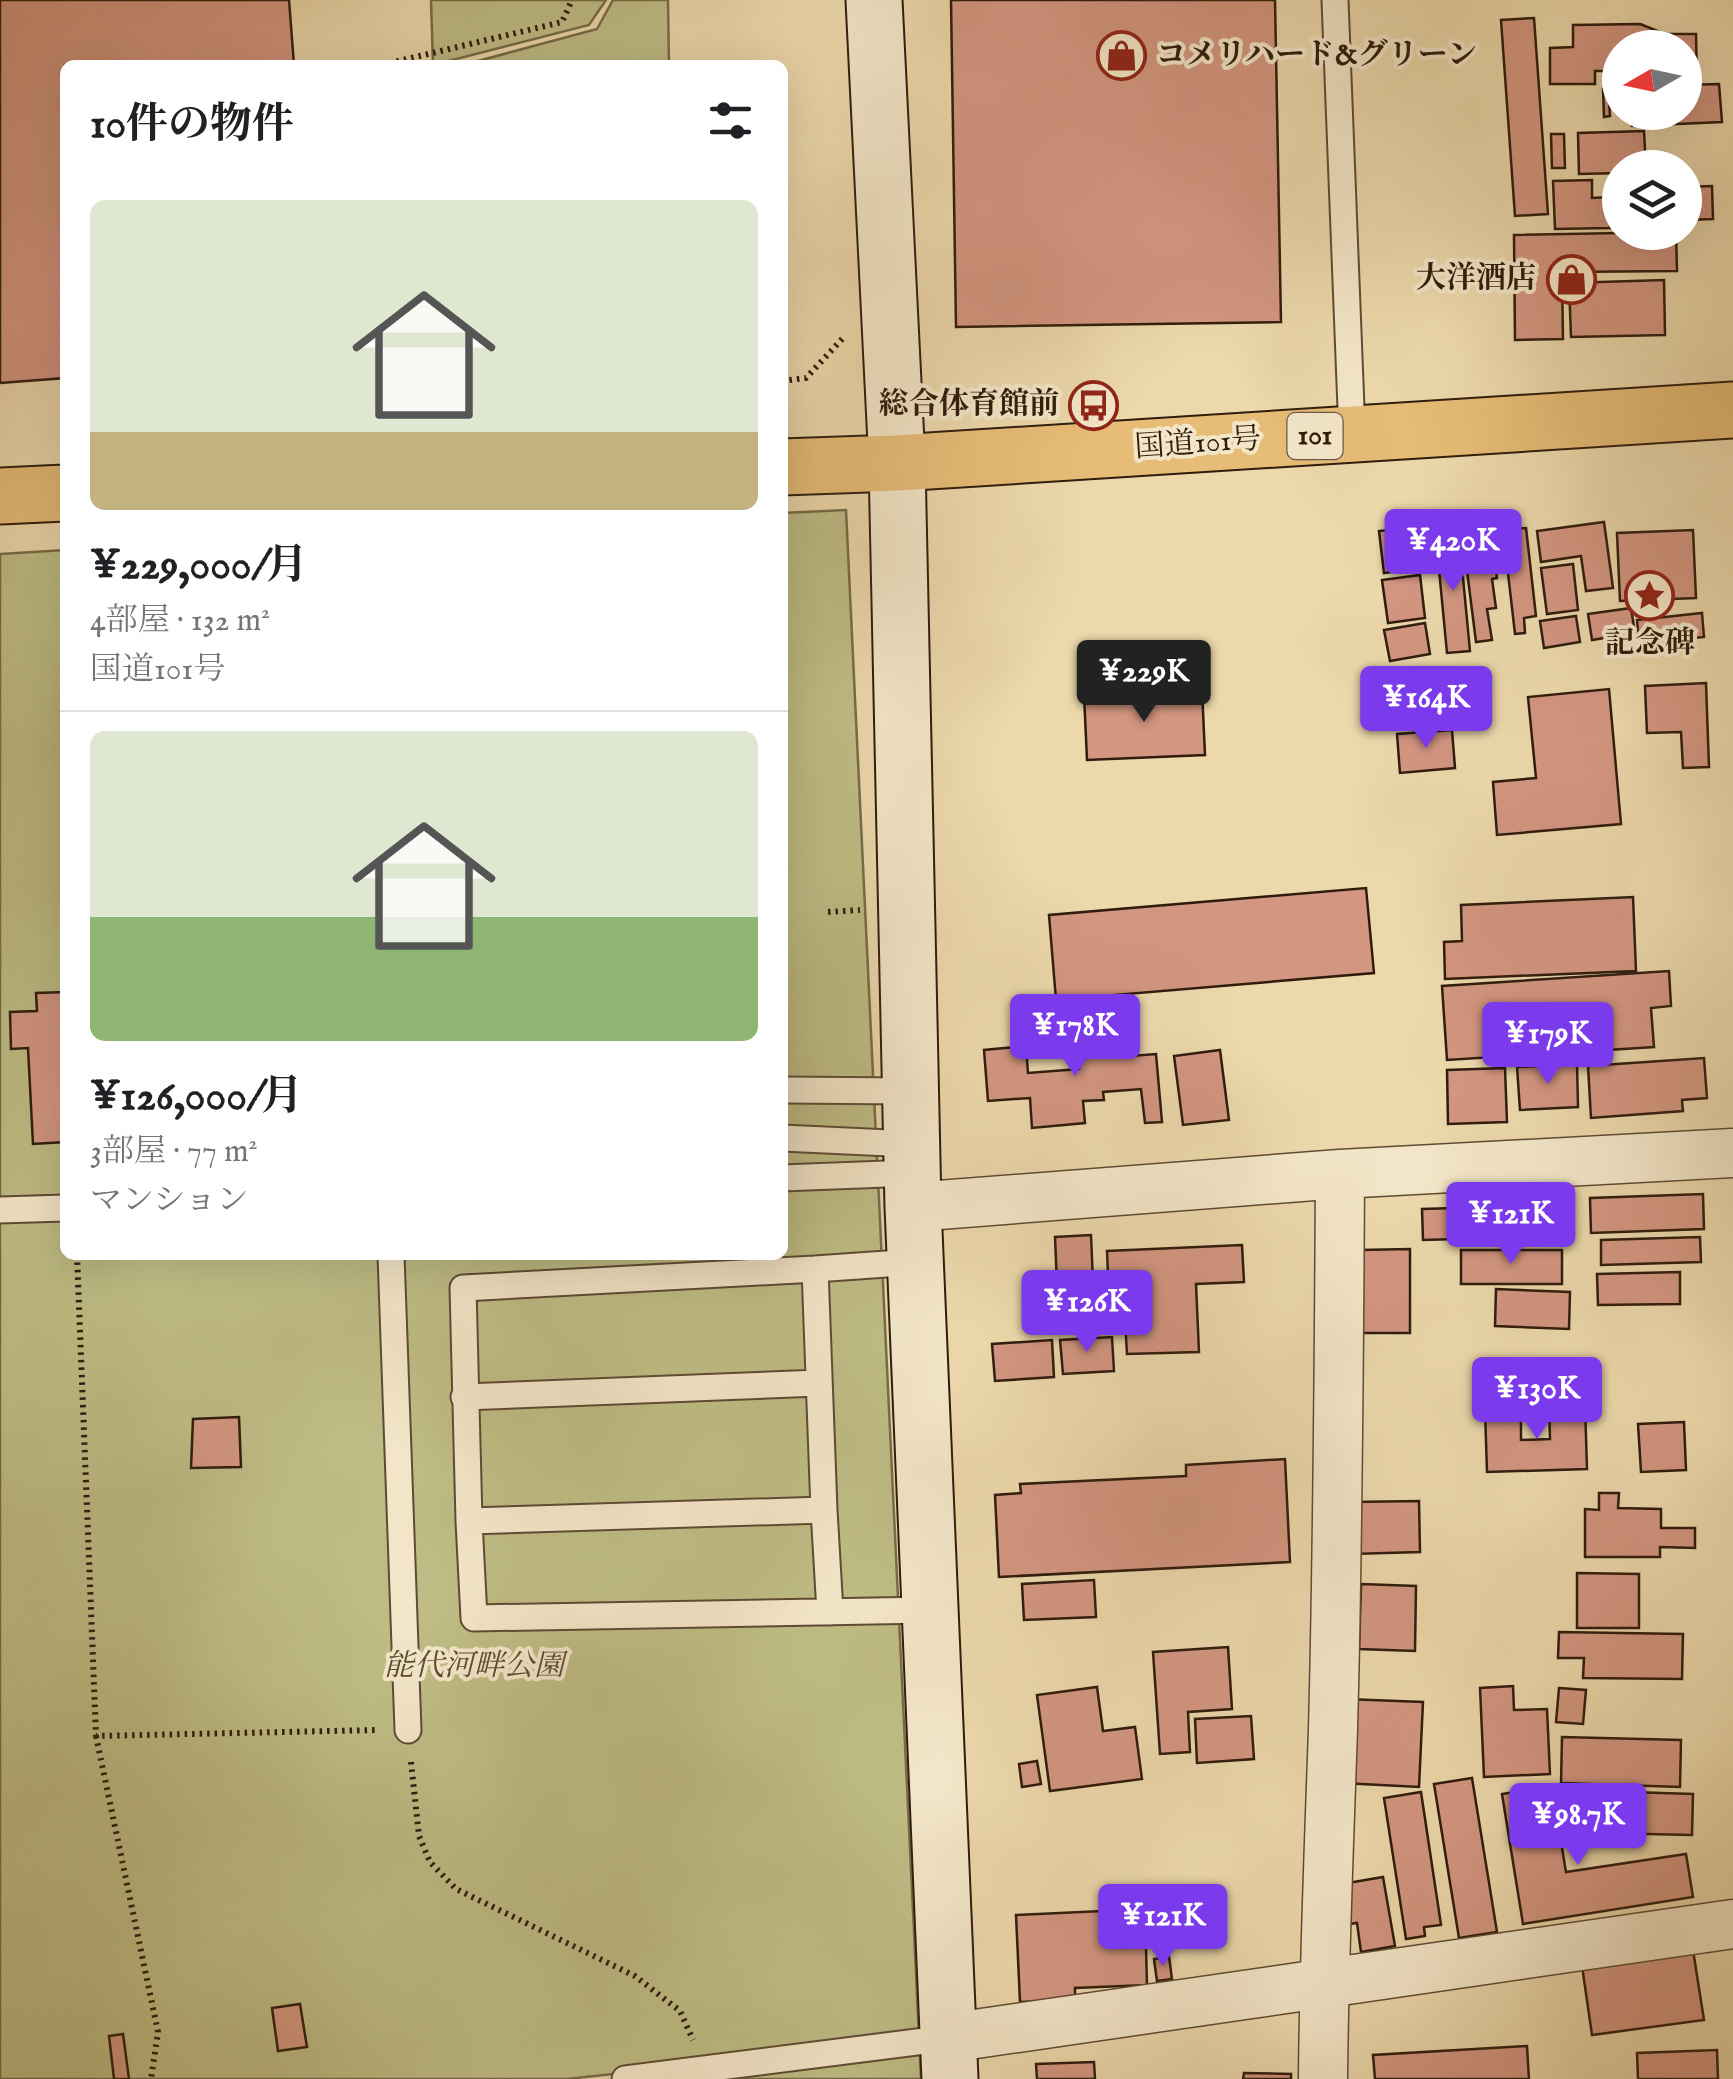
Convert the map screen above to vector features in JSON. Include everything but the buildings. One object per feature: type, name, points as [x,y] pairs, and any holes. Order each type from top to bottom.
[{"type":"highway","name":"国道101号","points":[[788,467],[1733,410]]},
{"type":"highway","points":[[0,496],[60,493]]},
{"type":"street","points":[[874,0],[897,462],[911,1154],[949,2058],[1324,1983],[1733,1924]]},
{"type":"street","points":[[911,1154],[1340,1174],[1733,1153]]},
{"type":"street","points":[[1323,2079],[1338,1469],[1340,1174]]},
{"type":"lane","points":[[1335,0],[1352,434]]},
{"type":"lane","points":[[788,1093],[911,1154]]},
{"type":"lane","points":[[788,1139],[911,1154]]},
{"type":"lane","points":[[788,1177],[911,1154]]},
{"type":"lane","points":[[0,1210],[60,1208]]},
{"type":"lane","points":[[391,1260],[408,1730]]},
{"type":"lane","points":[[915,1262],[463,1288],[469,1520],[474,1618],[930,1610]]},
{"type":"lane","points":[[815,1268],[830,1612]]},
{"type":"lane","points":[[464,1397],[819,1384]]},
{"type":"lane","points":[[469,1520],[824,1510]]},
{"type":"lane","points":[[625,2079],[706,2068],[949,2058]]},
{"type":"path","points":[[403,60],[562,22],[572,0]]},
{"type":"path","points":[[78,1260],[96,1736],[158,2032],[152,2079]]},
{"type":"path","points":[[96,1736],[408,1730],[420,1836],[430,1862],[456,1889],[635,1976],[680,2011],[706,2068]]},
{"type":"green space","points":[[431,0],[606,0],[589,25],[452,60],[433,60]]},
{"type":"green space","points":[[613,0],[668,0],[669,60],[482,60],[597,29]]},
{"type":"green space","name":"能代河畔公園","points":[[846,510],[921,2079],[631,2079],[855,2048],[567,2079],[0,2079],[0,554],[60,550],[60,1260],[788,1260],[788,513]]},
{"type":"place","name":"コメリハード&グリーン","points":[[1121,56]]},
{"type":"place","name":"大洋酒店","points":[[1571,279]]},
{"type":"place","name":"総合体育館前","points":[[1094,405]]},
{"type":"place","name":"記念碑","points":[[1650,595]]}]
